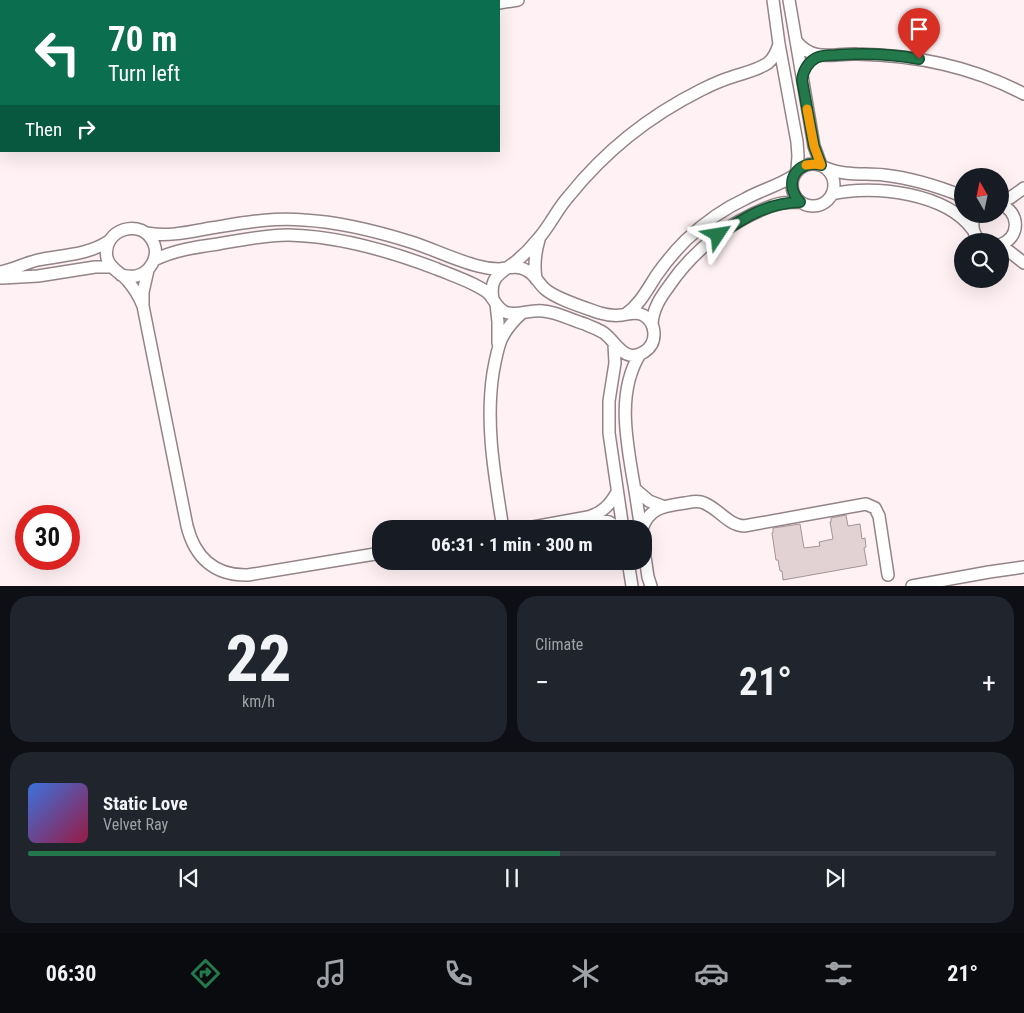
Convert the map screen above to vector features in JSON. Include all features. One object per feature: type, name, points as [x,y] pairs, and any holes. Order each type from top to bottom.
[{"type":"street","points":[[500,4],[518,0]]},
{"type":"street","points":[[772,4],[798,149],[792,190],[800,202],[812,206],[824,203],[829,199],[834,183],[830,172],[824,167],[814,146],[788,4]]},
{"type":"street","points":[[796,41],[807,52],[822,56],[879,54],[932,62],[977,74],[1024,94]]},
{"type":"street","points":[[502,520],[490,433],[491,396],[498,348],[498,322],[492,292],[495,278],[521,257],[540,238],[558,210],[586,175],[629,135],[652,117],[703,88],[763,66],[772,59],[779,44]]},
{"type":"street","points":[[802,80],[808,65],[822,56]]},
{"type":"street","points":[[758,68],[764,68],[779,74],[786,83]]},
{"type":"street","points":[[626,314],[638,303],[668,260],[703,225],[724,210],[746,198],[782,183],[802,166],[815,164],[840,173],[882,175],[908,179],[933,185],[954,193]]},
{"type":"street","points":[[1009,198],[1024,188]]},
{"type":"street","points":[[832,194],[867,189],[912,195],[957,213],[968,223],[974,233]]},
{"type":"street","points":[[154,260],[179,250],[251,238],[286,235],[320,238],[364,246],[420,262],[473,284],[487,292],[501,310],[507,313],[514,314],[536,310],[552,312],[600,331],[606,334],[623,352],[634,355],[646,351],[652,342],[654,310],[673,280],[701,249],[730,227],[754,213],[780,203],[800,202]]},
{"type":"street","points":[[1009,210],[1023,237]]},
{"type":"street","points":[[146,233],[175,234],[268,220],[304,220],[340,224],[389,236],[480,267],[497,269],[520,268],[532,274],[546,290],[558,297],[603,314],[632,313],[644,316],[652,324]]},
{"type":"street","points":[[973,223],[973,230]]},
{"type":"street","points":[[1009,240],[1013,235],[1015,223]]},
{"type":"street","points":[[143,306],[136,292],[108,261],[107,248],[110,241],[119,231],[126,229],[133,228],[146,233],[151,238],[156,252],[148,270],[143,292],[143,306],[188,531],[200,555],[207,562],[225,573],[248,575],[372,554]]},
{"type":"street","points":[[536,279],[535,262],[540,238]]},
{"type":"street","points":[[0,272],[36,261],[93,250],[110,241]]},
{"type":"street","points":[[1009,251],[1024,263]]},
{"type":"street","points":[[0,278],[43,276],[95,267],[116,271],[128,276],[142,274],[148,270]]},
{"type":"street","points":[[498,348],[505,332],[522,313]]},
{"type":"street","points":[[614,344],[615,363],[611,386],[609,433],[621,520]]},
{"type":"street","points":[[639,520],[627,445],[625,416],[631,374],[640,354]]},
{"type":"street","points":[[634,489],[649,501],[662,506]]},
{"type":"street","points":[[572,520],[601,512],[611,503],[617,492]]},
{"type":"street","points":[[646,520],[650,514],[662,506],[692,502],[701,502],[732,523],[744,526],[861,505],[870,506],[879,516],[888,575]]},
{"type":"street","points":[[588,517],[604,520]]},
{"type":"street","points":[[912,586],[989,572],[1024,568]]},
{"type":"street","points":[[630,570],[632,584]]},
{"type":"street","points":[[647,570],[649,583]]},
{"type":"building","points":[[846,515],[848,526],[860,524],[862,539],[865,538],[866,547],[864,548],[867,565],[783,580],[782,571],[780,571],[778,560],[776,560],[773,528],[800,524],[804,548],[820,546],[819,542],[833,539],[831,518]]},
{"type":"slow traffic","points":[[806,165],[821,165],[814,146],[807,109]]},
{"type":"route","points":[[718,235],[754,213],[780,203],[800,202],[792,190],[793,176],[802,166],[809,164],[821,165],[814,146],[802,80],[805,70],[812,61],[822,56],[853,54],[879,54],[919,59]]}]
